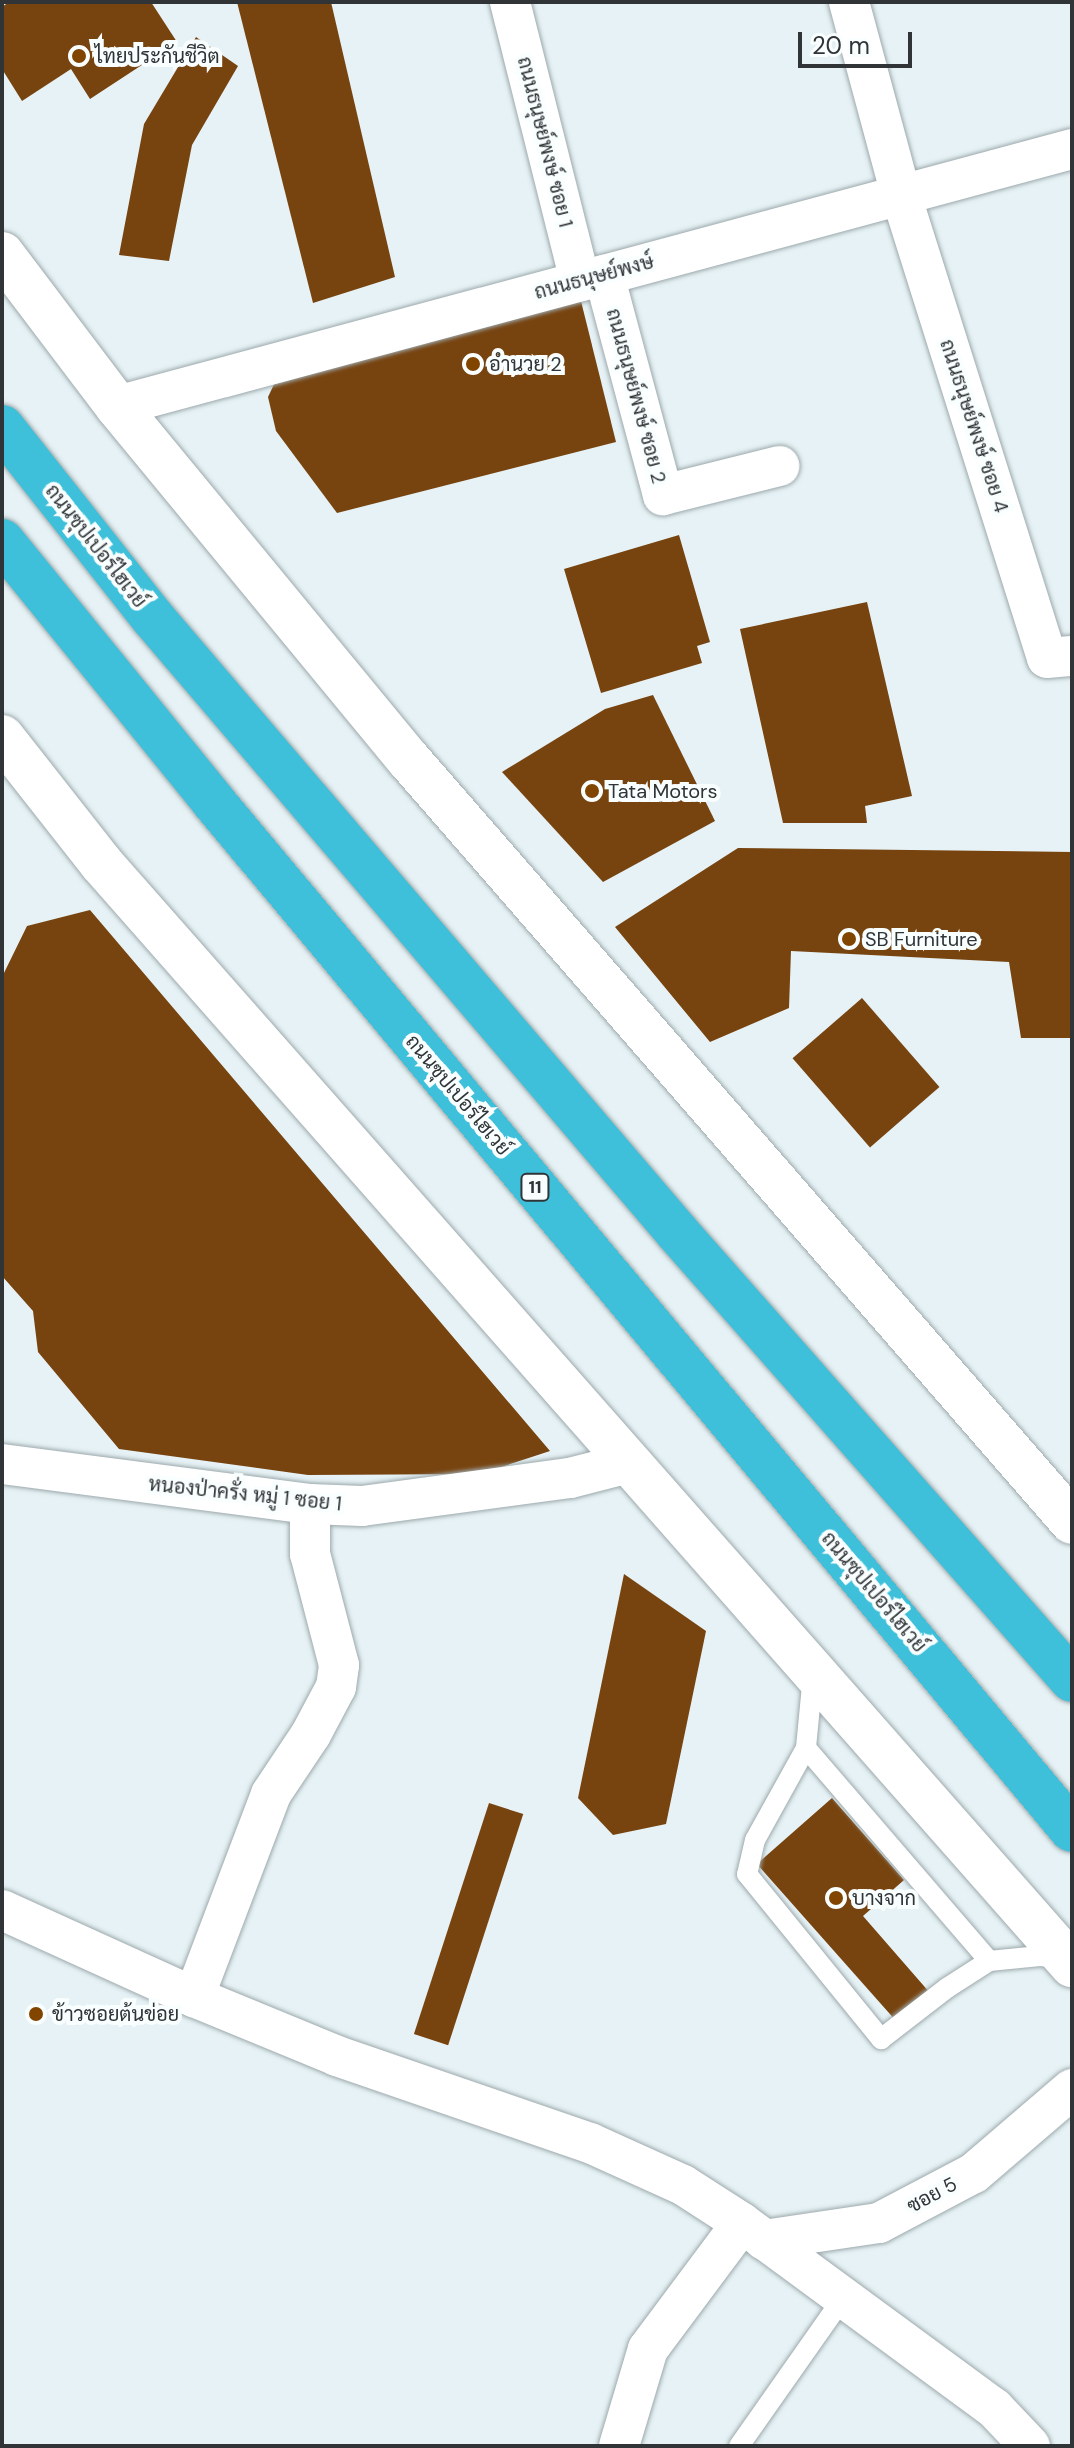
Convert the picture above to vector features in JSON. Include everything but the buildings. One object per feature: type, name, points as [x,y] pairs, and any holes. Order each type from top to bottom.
[{"type":"highway","name":"ถนนซุปเปอร์ไฮเวย์","points":[[2,427],[153,618],[677,1232],[1072,1680]]},
{"type":"highway","name":"ถนนซุปเปอร์ไฮเวย์","points":[[2,541],[223,814],[1072,1830]]},
{"type":"main road","points":[[2,254],[117,406],[409,760],[1072,1522]]},
{"type":"main road","points":[[2,737],[101,863],[1071,1964]]},
{"type":"street","name":"ถนนธนุษย์พงษ์ ซอย 1","points":[[510,2],[592,278]]},
{"type":"street","name":"ถนนธนุษย์พงษ์ ซอย 4","points":[[849,2],[901,195],[1060,657]]},
{"type":"street","name":"ถนนธนุษย์พงษ์","points":[[117,406],[1072,149]]},
{"type":"street","name":"ถนนธนุษย์พงษ์ ซอย 2","points":[[592,278],[663,495],[779,466]]},
{"type":"street","name":"หนองป่าครั่ง หมู่ 1 ซอย 1","points":[[2,1464],[310,1504],[362,1506],[570,1478],[629,1463]]},
{"type":"street","points":[[194,1997],[271,1794],[311,1734],[336,1687],[339,1665],[310,1554],[310,1504]]},
{"type":"street","points":[[2,1910],[194,1997],[337,2056],[590,2143],[683,2185],[753,2232],[994,2408],[1030,2446]]},
{"type":"street","name":"ซอย 5","points":[[753,2232],[879,2223],[974,2173],[1072,2089]]},
{"type":"street","points":[[619,2446],[648,2349],[753,2232]]},
{"type":"lane","points":[[813,1671],[806,1748],[755,1840],[747,1874],[881,2039],[947,1988],[989,1961],[1040,1956],[1057,1957],[1071,1964]]},
{"type":"lane","points":[[806,1748],[989,1961]]},
{"type":"lane","points":[[739,2446],[843,2298]]},
{"type":"place","name":"ไทยประกันชีวิต","points":[[79,56]]},
{"type":"place","name":"อำนวย 2","points":[[473,364]]},
{"type":"place","name":"Tata Motors","points":[[592,791]]},
{"type":"place","name":"SB Furniture","points":[[849,939]]},
{"type":"place","name":"บางจาก","points":[[836,1898]]},
{"type":"place","name":"ข้าวซอยต้นข่อย","points":[[36,2014]]}]
